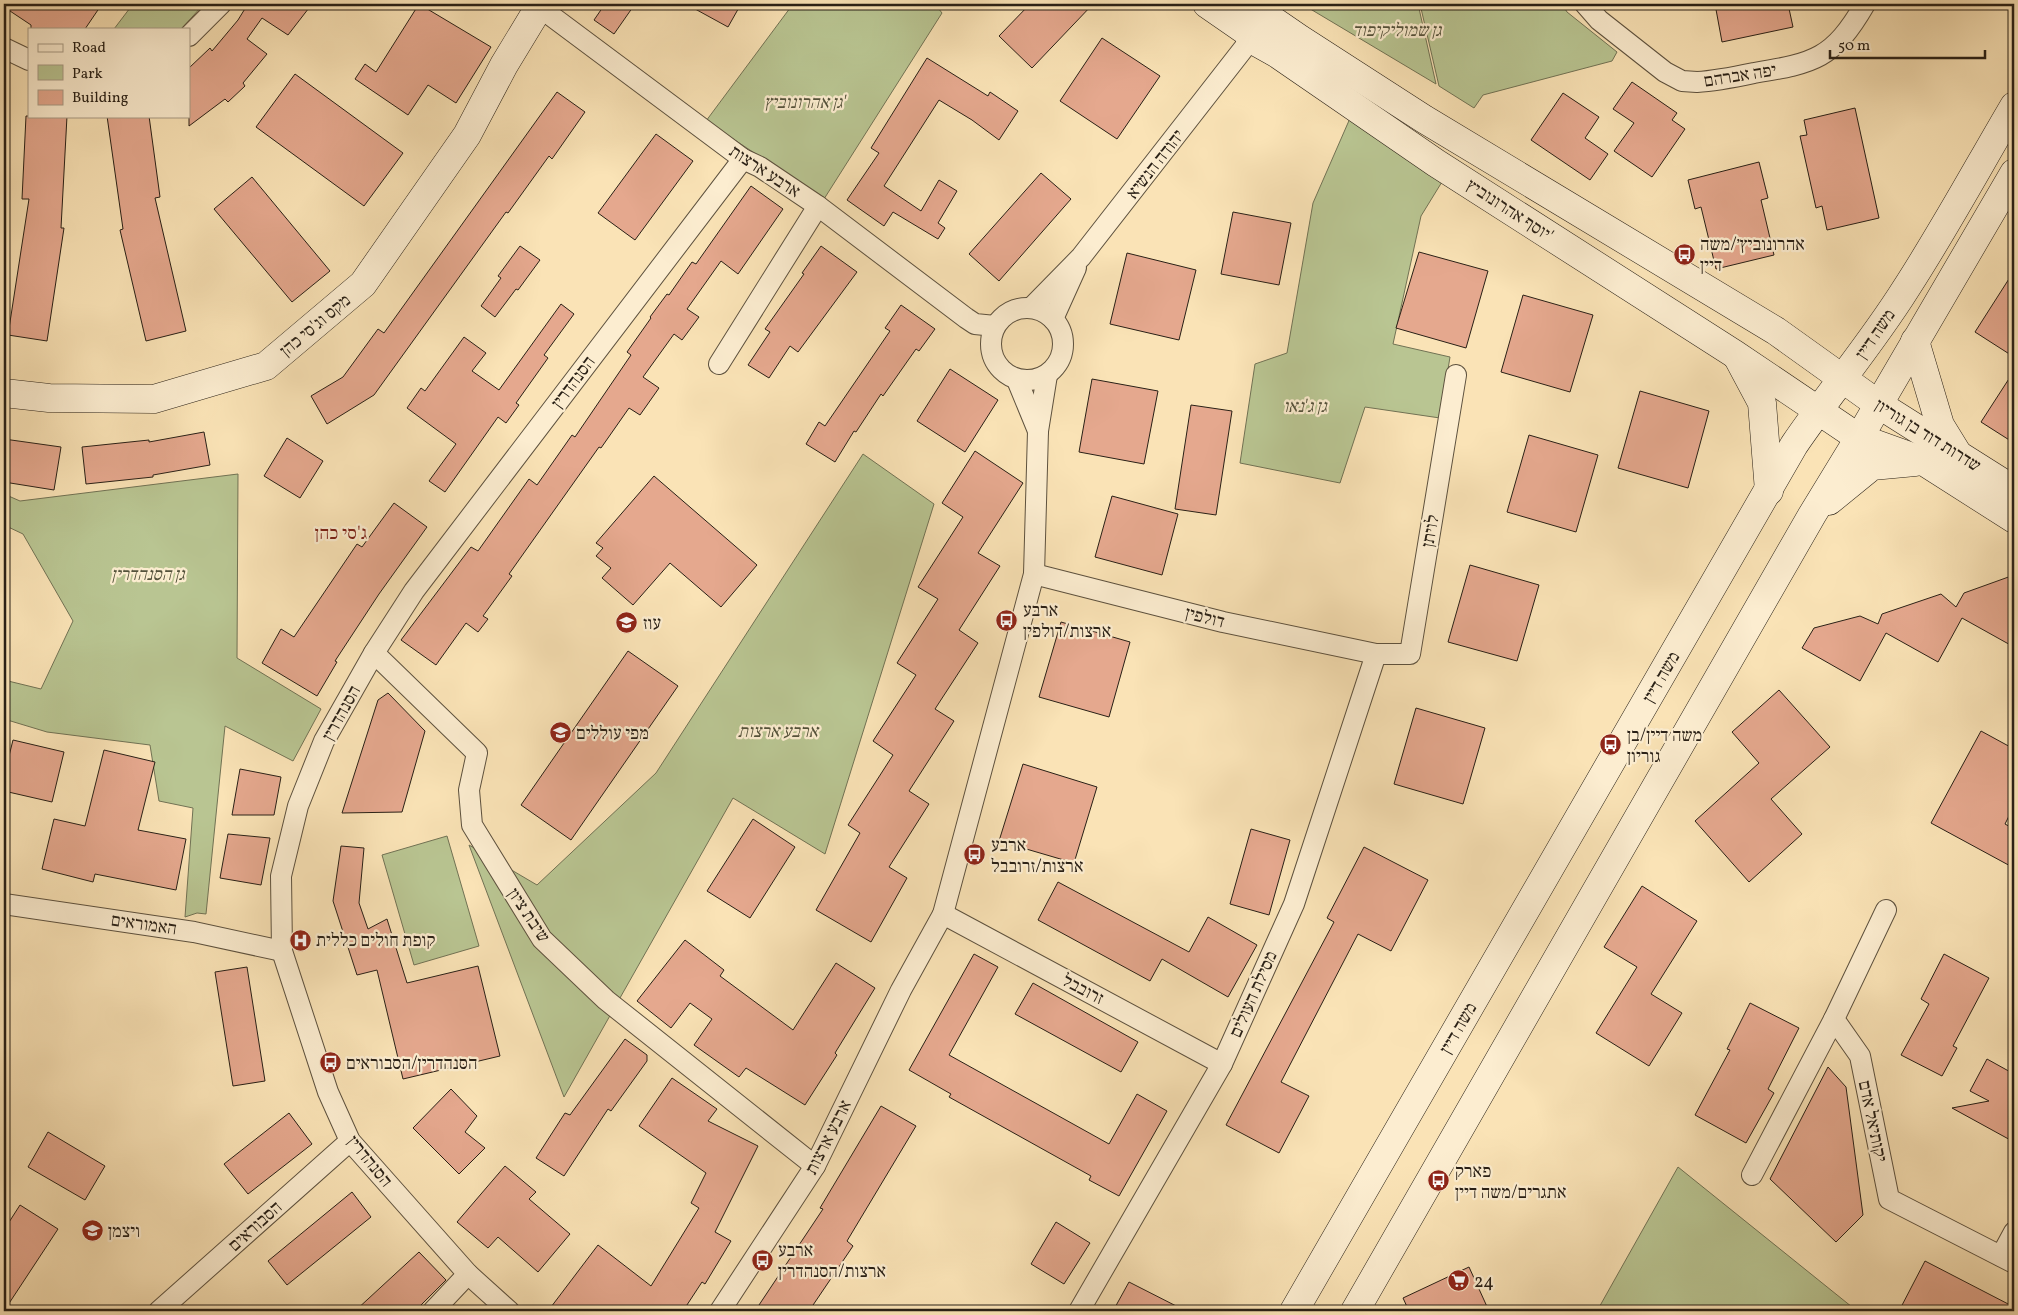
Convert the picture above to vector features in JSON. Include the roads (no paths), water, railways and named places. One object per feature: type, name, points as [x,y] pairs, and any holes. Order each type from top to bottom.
[{"type":"main road","name":"יוסף אהרונוביץ'","points":[[1207,4],[1246,31],[1251,39],[1276,53],[1436,162],[1736,355],[1817,411]]},
{"type":"main road","name":"יוסף אהרונוביץ'","points":[[1249,4],[1424,119],[1776,331],[1844,379]]},
{"type":"main road","name":"מקס וג'סי כהן","points":[[6,392],[49,398],[154,399],[266,366],[363,284],[467,135],[504,65],[543,7]]},
{"type":"main road","name":"משה דיין","points":[[1294,1311],[1794,445],[1817,411],[1844,379],[1906,289],[2014,106]]},
{"type":"main road","name":"משה דיין","points":[[1355,1311],[1369,1299],[1812,515],[2014,173]]},
{"type":"main road","points":[[1915,341],[1940,425],[1958,455]]},
{"type":"main road","points":[[1736,355],[1762,403],[1769,491]]},
{"type":"main road","name":"שדרות דוד בן גוריון","points":[[1844,379],[1878,404],[2014,490]]},
{"type":"main road","name":"שדרות דוד בן גוריון","points":[[1817,411],[1859,438],[1923,461],[2014,519]]},
{"type":"main road","points":[[1812,515],[1872,466],[1923,461]]},
{"type":"street","points":[[190,35],[221,4]]},
{"type":"street","name":"יפה אברהם","points":[[1585,4],[1599,20],[1665,72],[1682,81],[1697,82],[1791,67],[1813,60],[1844,37],[1865,4]]},
{"type":"street","name":"ארבע ארצות","points":[[543,7],[743,159],[760,167],[818,206],[966,318],[975,324],[996,326]]},
{"type":"street","name":"יהודה הנשיא","points":[[1030,308],[1081,257],[1228,71],[1251,39],[1262,31],[1278,24]]},
{"type":"street","points":[[4,48],[28,60]]},
{"type":"street","name":"יהודה הנשיא","points":[[1228,71],[1258,57],[1276,53]]},
{"type":"street","name":"הסנהדרין","points":[[509,1311],[468,1274],[350,1140],[328,1092],[282,951],[281,876],[298,806],[324,741],[374,653],[414,591],[743,159]]},
{"type":"street","points":[[719,364],[818,206]]},
{"type":"street","name":"יהודה הנשיא","points":[[1053,319],[1081,257]]},
{"type":"street","points":[[1030,308],[1043,312],[1053,319],[1060,330],[1063,341],[1062,354],[1056,366],[1047,375],[1030,381],[1017,380],[1006,375],[995,362],[991,350],[991,338],[996,326],[1006,314],[1018,309],[1030,308]]},
{"type":"street","name":"ארבע ארצות","points":[[720,1311],[815,1166],[901,990],[943,914],[1034,574],[1038,431],[1047,375]]},
{"type":"street","name":"לויתן","points":[[1376,654],[1410,654],[1456,375]]},
{"type":"street","name":"ארבע ארצות","points":[[1017,380],[1038,431]]},
{"type":"street","name":"דולפין","points":[[1034,574],[1222,622],[1376,654]]},
{"type":"street","name":"שיבת ציון","points":[[374,653],[477,753],[469,790],[472,825],[542,939],[606,1000],[815,1166]]},
{"type":"street","name":"מסילת העולים","points":[[1080,1311],[1222,1064],[1294,904],[1376,654]]},
{"type":"street","name":"האמוראים","points":[[4,904],[194,932],[282,951]]},
{"type":"street","points":[[1752,1175],[1834,1020],[1886,910]]},
{"type":"street","name":"זרובבל","points":[[943,914],[1222,1064]]},
{"type":"street","name":"יקותיאל אדם","points":[[1834,1020],[1860,1056],[1889,1199],[2008,1259],[2014,1232]]},
{"type":"street","name":"הסבוראים","points":[[159,1311],[350,1140]]},
{"type":"street","points":[[433,1311],[468,1274]]},
{"type":"place","name":"אהרונוביץ׳/משה דיין","points":[[1684,254]]},
{"type":"place","name":"ארבע ארצות/דולפין","points":[[1007,620]]},
{"type":"place","name":"עוז","points":[[627,623]]},
{"type":"place","name":"מפי עוללים","points":[[560,733]]},
{"type":"place","name":"משה דיין/בן גוריון","points":[[1611,745]]},
{"type":"place","name":"ארבע ארצות/זרובבל","points":[[975,855]]},
{"type":"place","name":"קופת חולים כללית","points":[[300,940]]},
{"type":"place","name":"הסנהדרין/הסבוראים","points":[[330,1063]]},
{"type":"place","name":"פארק אתגרים/משה דיין","points":[[1439,1181]]},
{"type":"place","name":"ויצמן","points":[[92,1231]]},
{"type":"place","name":"ארבע ארצות/הסנהדרין","points":[[762,1260]]},
{"type":"place","name":"24","points":[[1458,1281]]},
{"type":"district","name":"ג'סי כהן","points":[[341,532]]},
{"type":"park label","name":"גן שמוליקיפוד","points":[[1397,30]]},
{"type":"park label","name":"גן אהרונוביץ'","points":[[805,102]]},
{"type":"park label","name":"גן ג'נאו","points":[[1305,406]]},
{"type":"park label","name":"גן הסנהדרין","points":[[148,574]]}]
